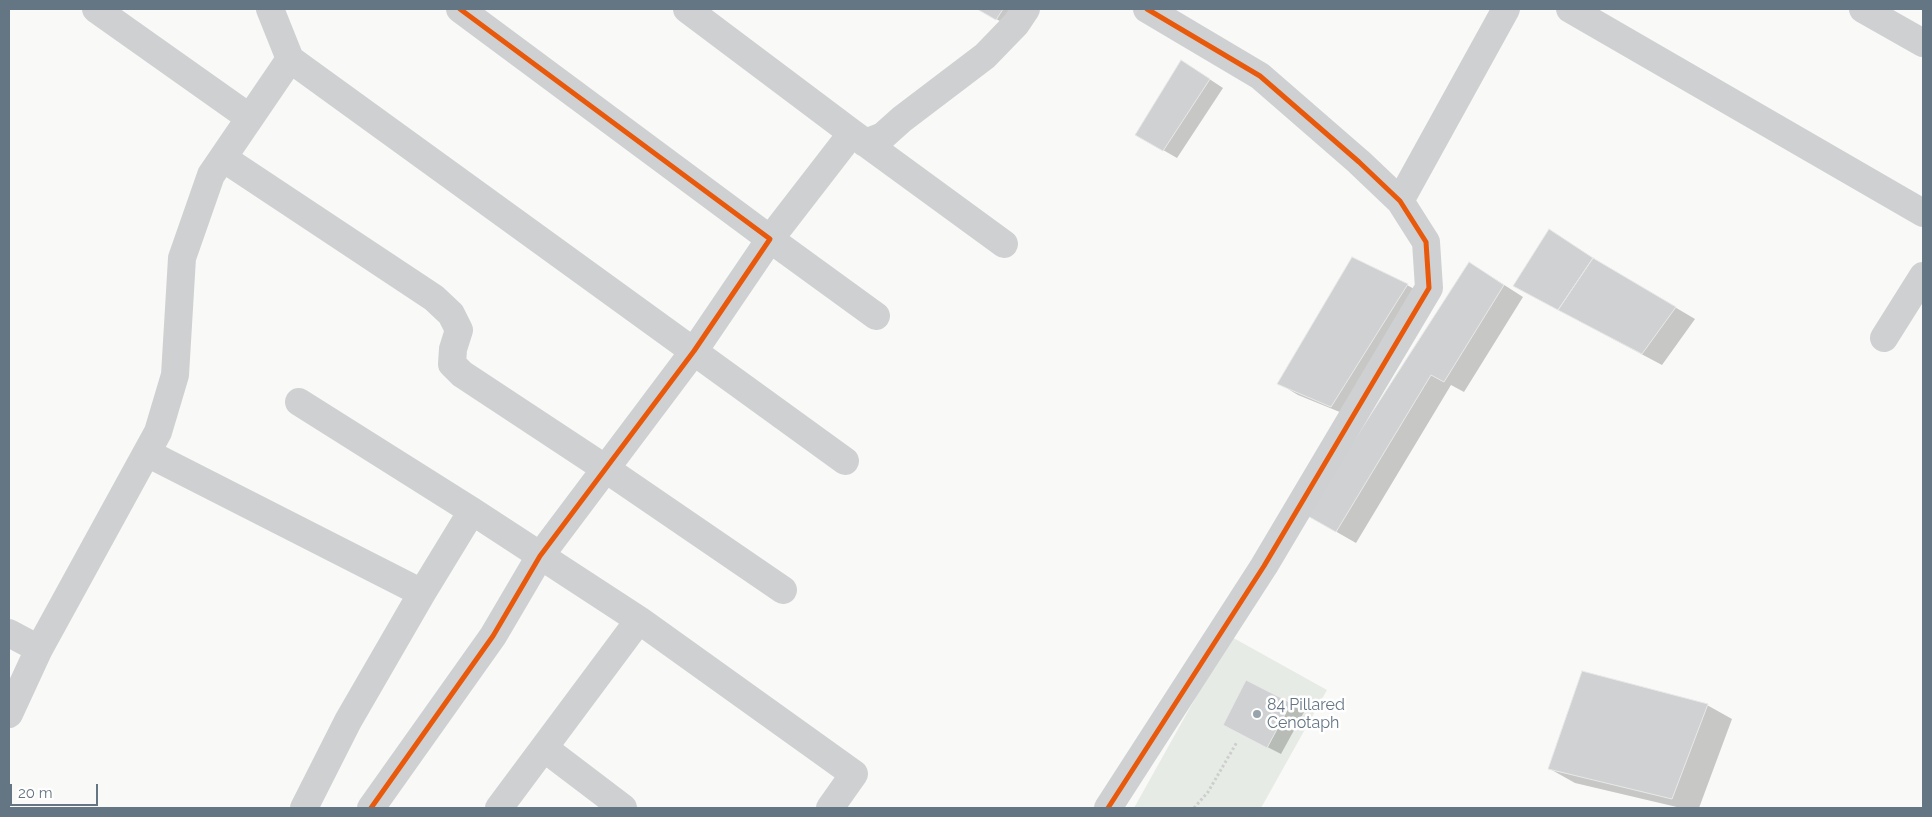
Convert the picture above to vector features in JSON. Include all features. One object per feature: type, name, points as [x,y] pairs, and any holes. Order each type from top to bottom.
[{"type":"street","points":[[96,9],[250,118]]},
{"type":"street","points":[[270,9],[290,59],[845,461]]},
{"type":"street","points":[[460,9],[876,316]]},
{"type":"street","points":[[688,9],[858,138],[1004,244]]},
{"type":"street","points":[[371,808],[493,636],[540,556],[694,351],[770,239],[858,138],[883,136],[902,119],[985,56],[1016,24],[1026,9]]},
{"type":"street","points":[[1108,808],[1264,566],[1430,288],[1426,242],[1400,201],[1359,162],[1260,76],[1147,9]]},
{"type":"street","points":[[1400,201],[1506,9]]},
{"type":"street","points":[[1570,9],[1923,213]]},
{"type":"street","points":[[1863,9],[1923,43]]},
{"type":"street","points":[[9,714],[39,649],[158,432],[175,375],[182,258],[211,175],[290,59]]},
{"type":"street","points":[[223,158],[434,298],[451,314],[458,330],[453,349],[452,364],[462,374],[606,469],[782,590]]},
{"type":"street","points":[[1884,338],[1923,276]]},
{"type":"street","points":[[299,402],[472,511],[639,620],[854,774],[830,808]]},
{"type":"street","points":[[147,453],[422,592]]},
{"type":"street","points":[[304,808],[348,722],[422,592],[472,511]]},
{"type":"street","points":[[499,808],[639,620]]},
{"type":"street","points":[[9,633],[39,649]]},
{"type":"street","points":[[544,748],[623,808]]},
{"type":"path","points":[[1194,808],[1208,792],[1237,742]]},
{"type":"shaded area","points":[[1230,636],[1327,690],[1261,808],[1134,808]]},
{"type":"building","points":[[977,9],[1003,9],[996,20]]},
{"type":"building","points":[[1181,60],[1210,79],[1163,151],[1135,135]]},
{"type":"building","points":[[1549,229],[1593,258],[1558,310],[1513,286]]},
{"type":"building","points":[[1352,257],[1408,284],[1331,407],[1277,384]]},
{"type":"building","points":[[1593,258],[1676,307],[1642,354],[1558,310]]},
{"type":"building","points":[[1469,262],[1504,285],[1444,382],[1431,375],[1336,532],[1306,515]]},
{"type":"building","points":[[1582,671],[1708,704],[1672,799],[1548,769]]},
{"type":"building","name":"84 Pillared Cenotaph","points":[[1246,680],[1291,703],[1267,748],[1223,725]]},
{"type":"cycle path","points":[[371,808],[493,636],[540,556],[694,351],[770,239],[460,9]]},
{"type":"cycle path","points":[[1108,808],[1264,566],[1429,288],[1426,242],[1400,201],[1359,162],[1260,76],[1147,9]]},
{"type":"place","name":"84 Pillared Cenotaph","points":[[1257,714]]}]
